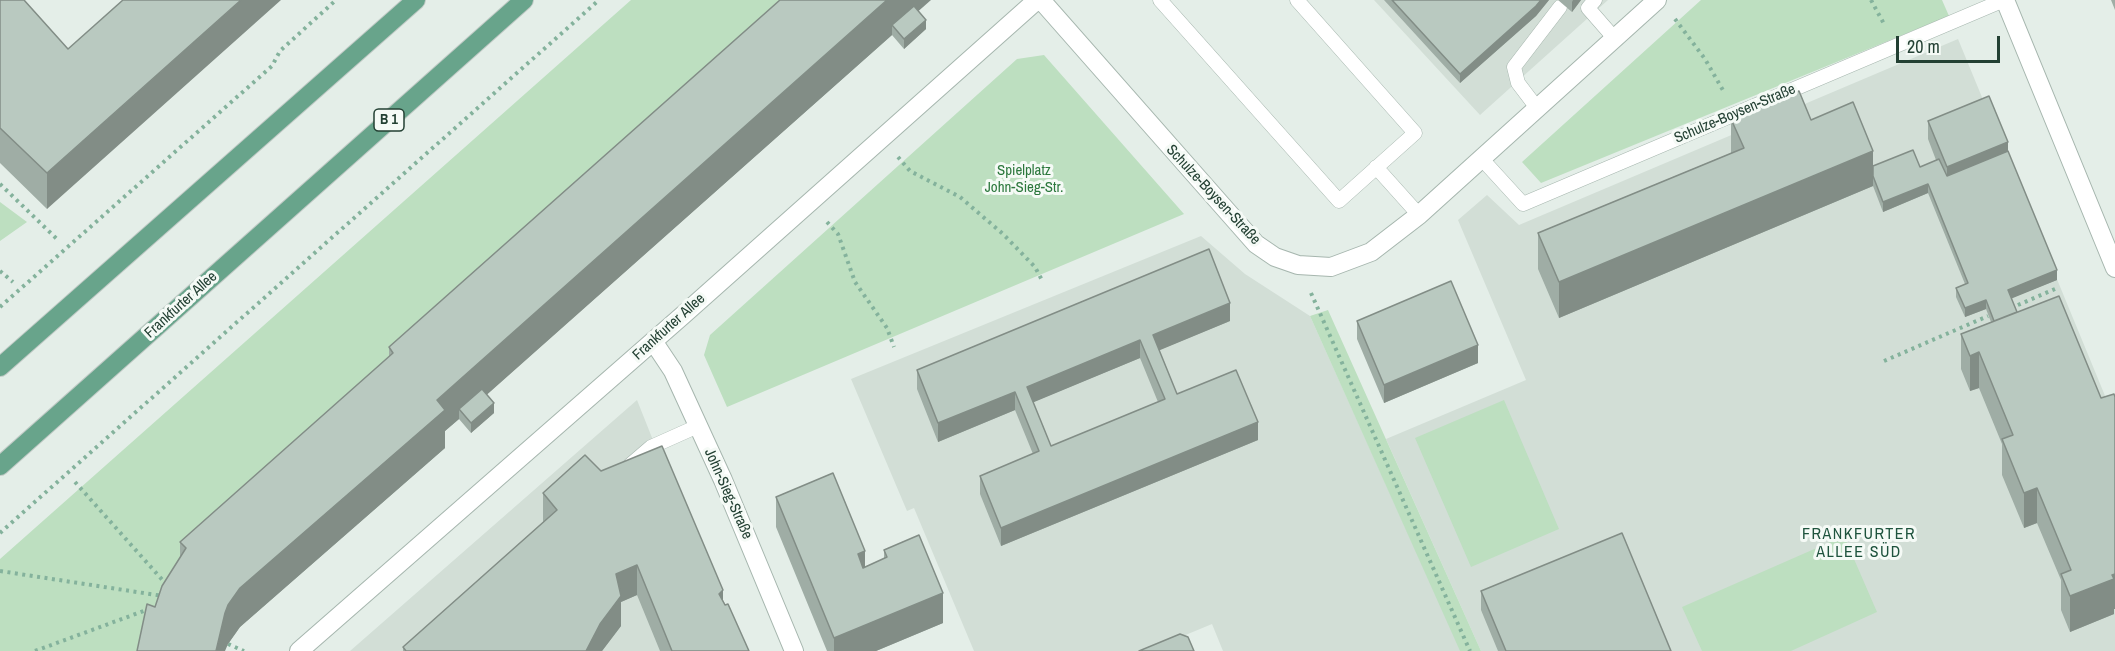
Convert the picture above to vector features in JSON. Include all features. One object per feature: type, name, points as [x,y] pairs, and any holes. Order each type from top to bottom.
[{"type":"main road","points":[[0,367],[416,0]]},
{"type":"main road","name":"Frankfurter Allee","points":[[0,466],[524,0]]},
{"type":"street","name":"Frankfurter Allee","points":[[299,651],[653,342],[1039,0]]},
{"type":"street","name":"Schulze-Boysen-Straße","points":[[1039,0],[1256,244],[1275,256],[1298,265],[1331,267],[1371,252],[1419,215],[1657,0]]},
{"type":"street","name":"Schulze-Boysen-Straße","points":[[2005,0],[2115,268]]},
{"type":"street","name":"John-Sieg-Straße","points":[[653,342],[673,370],[723,480],[794,651]]},
{"type":"lane","points":[[1160,0],[1339,201],[1415,133],[1297,0]]},
{"type":"lane","points":[[1595,0],[1588,8],[1615,39]]},
{"type":"lane","name":"Schulze-Boysen-Straße","points":[[1481,158],[1523,204],[2005,0]]},
{"type":"lane","points":[[1538,108],[1518,83],[1514,67],[1560,8]]},
{"type":"lane","points":[[1376,167],[1419,215]]},
{"type":"lane","points":[[618,476],[651,447],[698,426]]},
{"type":"path","points":[[0,307],[272,66],[280,51],[336,0]]},
{"type":"path","points":[[0,533],[599,0]]},
{"type":"path","points":[[1670,14],[1705,59],[1736,114]]},
{"type":"path","points":[[881,139],[910,171],[960,197],[1003,234],[1035,267],[1043,282]]},
{"type":"path","points":[[0,184],[59,241]]},
{"type":"path","points":[[810,202],[838,234],[855,282],[887,328],[894,347]]},
{"type":"path","points":[[1298,265],[1470,651]]},
{"type":"path","points":[[0,271],[13,282]]},
{"type":"path","points":[[2011,308],[2055,289]]},
{"type":"path","points":[[1884,361],[1988,316]]},
{"type":"path","points":[[75,482],[170,590]]},
{"type":"path","points":[[0,571],[167,597]]},
{"type":"path","points":[[35,651],[156,607]]},
{"type":"path","points":[[228,644],[244,651]]},
{"type":"shaded area","points":[[1374,0],[1608,0],[1480,115]]},
{"type":"shaded area","points":[[1958,39],[2115,420],[2115,651],[1481,651],[1386,439],[1526,380],[1458,220],[1487,195],[1519,225]]},
{"type":"shaded area","points":[[1201,236],[1245,274],[1310,316],[1461,651],[1223,651],[1212,624],[1147,651],[974,651],[914,508],[907,511],[851,379]]},
{"type":"shaded area","points":[[637,400],[737,651],[350,651]]},
{"type":"green space","points":[[631,0],[821,0],[142,651],[0,651],[0,559]]},
{"type":"green space","points":[[1701,0],[1942,0],[1949,16],[1541,183],[1522,162]]},
{"type":"green space","name":"Spielplatz John-Sieg-Str.","points":[[1044,55],[1184,214],[727,407],[704,355],[710,335],[1017,59]]},
{"type":"green space","points":[[0,202],[27,222],[0,241]]},
{"type":"green space","points":[[1328,310],[1481,651],[1460,651],[1310,316]]},
{"type":"green space","points":[[1504,400],[1559,529],[1471,567],[1415,438]]},
{"type":"green space","points":[[1844,536],[1877,612],[1791,651],[1702,651],[1682,607]]},
{"type":"building","points":[[0,0],[24,0],[68,49],[123,0],[241,0],[47,173],[0,128]]},
{"type":"building","points":[[780,0],[887,0],[437,400],[445,410],[240,588],[228,605],[216,651],[137,651],[147,604],[155,607],[162,586],[186,548],[180,542],[393,353],[389,347]]},
{"type":"building","points":[[1392,0],[1541,0],[1460,74]]},
{"type":"building","points":[[914,6],[926,20],[904,39],[892,25]]},
{"type":"building","points":[[1799,91],[1811,120],[1853,102],[1873,151],[1559,282],[1538,233],[1744,148],[1731,119]]},
{"type":"building","points":[[1989,96],[2008,142],[1947,167],[1928,121]]},
{"type":"building","points":[[1913,150],[1920,167],[1939,159],[1947,176],[2008,151],[2057,270],[2008,290],[2017,312],[1994,321],[1986,300],[1965,308],[1956,288],[1968,283],[1928,184],[1883,202],[1873,176],[1873,166]]},
{"type":"building","points":[[1209,249],[1230,303],[1153,335],[1177,394],[1236,370],[1258,422],[1001,528],[980,476],[1039,451],[1015,392],[938,423],[917,370]],"holes":[[[1140,340],[1165,399],[1051,446],[1027,387]]]},
{"type":"building","points":[[1451,281],[1478,345],[1384,385],[1357,321]]},
{"type":"building","points":[[2059,296],[2101,398],[2114,394],[2115,397],[2115,574],[2112,575],[2114,579],[2070,596],[2061,574],[2071,570],[2037,488],[2024,493],[2002,439],[2013,435],[1979,352],[1970,356],[1961,334]]},
{"type":"building","points":[[482,389],[494,403],[471,423],[459,409]]},
{"type":"building","points":[[662,446],[723,590],[719,594],[725,605],[728,604],[749,651],[672,651],[637,565],[616,574],[621,596],[600,624],[586,651],[406,651],[403,647],[557,510],[543,493],[585,455],[601,471]]},
{"type":"building","points":[[833,473],[865,551],[858,554],[863,568],[887,557],[884,550],[919,535],[943,593],[834,638],[776,497]]},
{"type":"building","points":[[1622,533],[1671,651],[1506,651],[1481,591]]},
{"type":"building","points":[[1180,634],[1188,637],[1194,651],[1139,651]]},
{"type":"district","name":"FRANKFURTER ALLEE SÜD","points":[[1859,544]]}]
